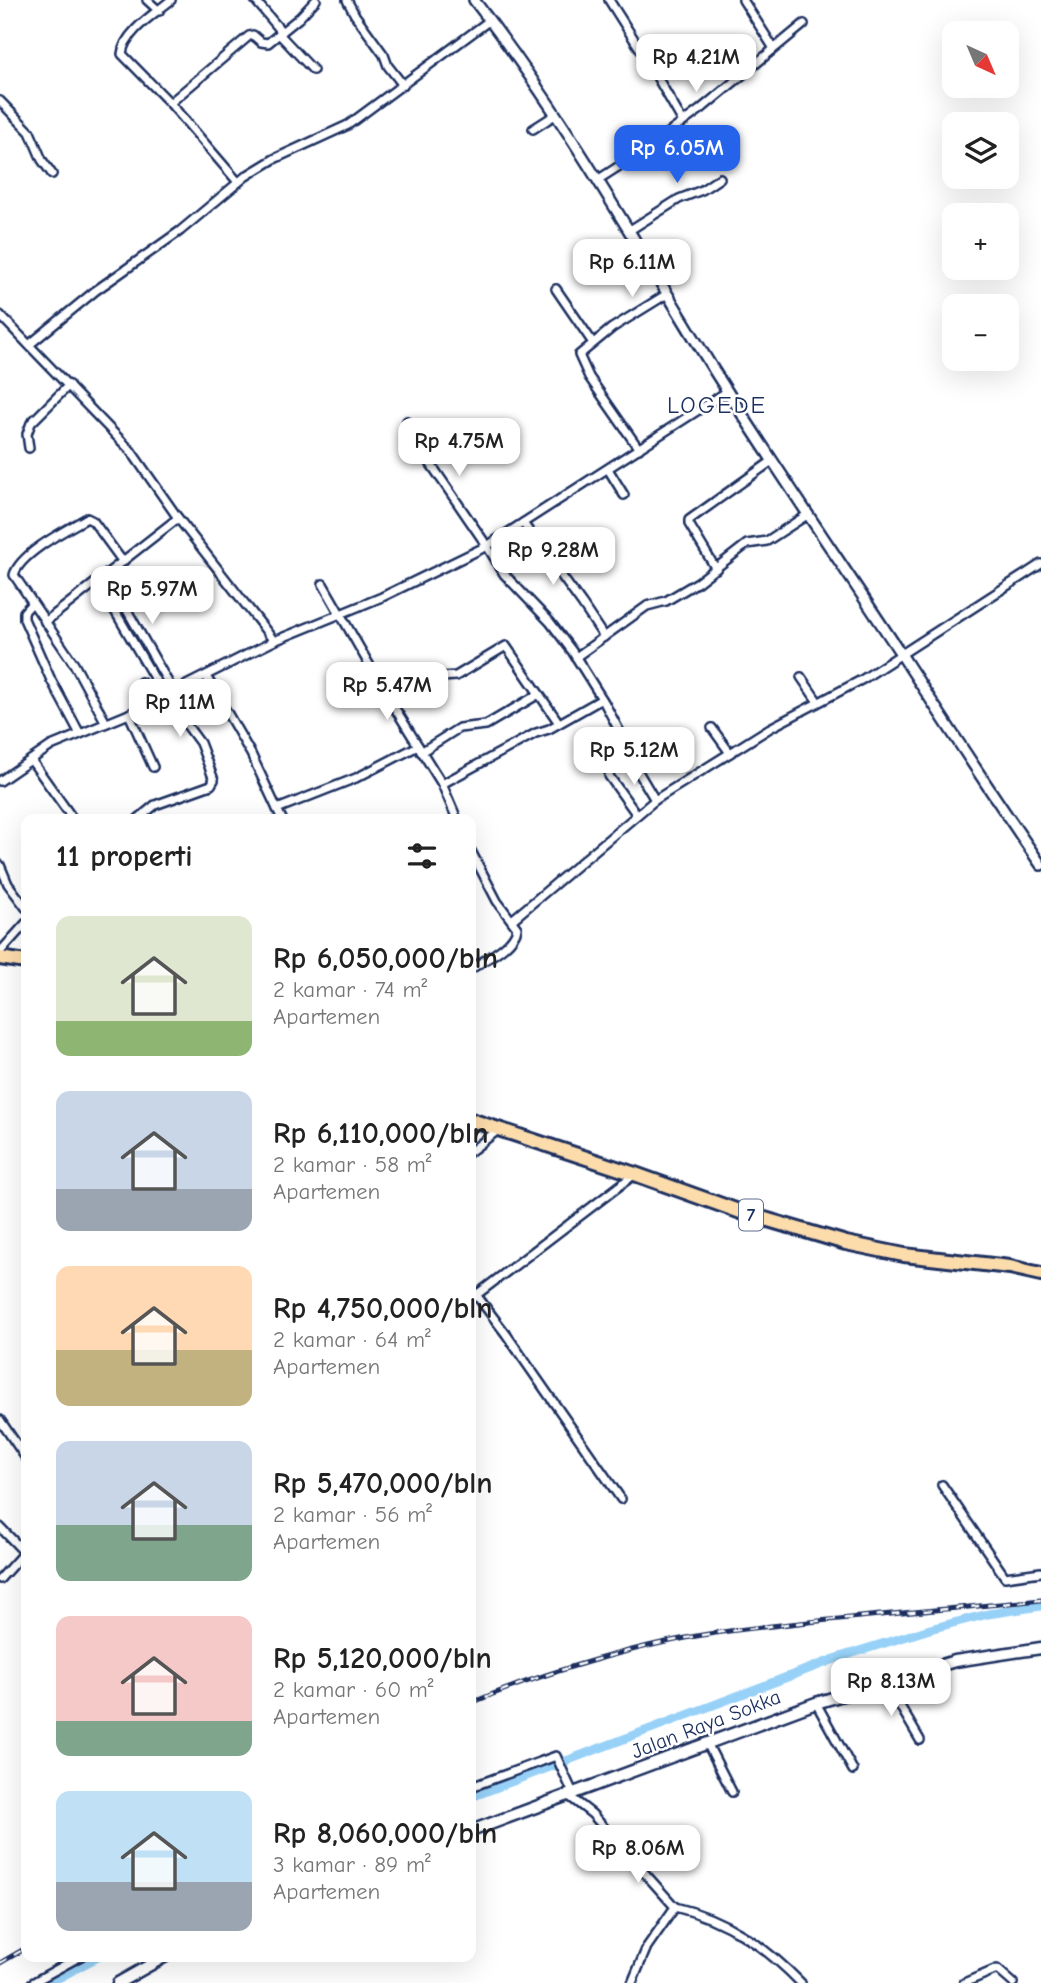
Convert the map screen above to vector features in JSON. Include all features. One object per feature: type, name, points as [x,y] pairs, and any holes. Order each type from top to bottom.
[{"type":"highway","points":[[0,958],[21,961]]},
{"type":"highway","name":"7","points":[[476,1122],[741,1212],[845,1243],[904,1255],[1010,1267],[1041,1274]]},
{"type":"main road","name":"Jalan Raya Sokka","points":[[476,1829],[816,1703],[955,1661],[1041,1648]]},
{"type":"main road","points":[[118,1983],[155,1962]]},
{"type":"street","points":[[147,0],[159,12]]},
{"type":"street","points":[[171,0],[134,33],[123,48],[122,54],[170,103],[238,182]]},
{"type":"street","points":[[255,0],[313,70]]},
{"type":"street","points":[[170,103],[249,36],[253,35],[266,44],[316,0]]},
{"type":"street","points":[[347,0],[403,85]]},
{"type":"street","points":[[474,0],[599,179],[667,294],[772,461],[983,782],[1041,865]]},
{"type":"street","points":[[609,0],[683,122]]},
{"type":"street","points":[[743,0],[773,47]]},
{"type":"street","points":[[29,345],[95,292],[180,230],[238,182],[264,164],[348,125],[489,20]]},
{"type":"street","points":[[599,179],[683,122],[803,24]]},
{"type":"street","points":[[0,101],[30,132],[42,160],[52,174]]},
{"type":"street","points":[[533,129],[555,114]]},
{"type":"street","points":[[629,230],[720,178]]},
{"type":"street","points":[[556,289],[593,342]]},
{"type":"street","points":[[639,449],[579,358],[593,342],[667,294]]},
{"type":"street","points":[[0,315],[131,451],[178,518],[274,641]]},
{"type":"street","points":[[29,448],[27,434],[31,424],[69,385]]},
{"type":"street","points":[[0,781],[51,746],[130,713],[274,641],[382,597],[487,546],[728,391]]},
{"type":"street","points":[[407,421],[426,457],[504,574],[550,622],[576,657],[602,699],[639,775],[655,800]]},
{"type":"street","points":[[716,569],[689,521],[728,490],[772,461]]},
{"type":"street","points":[[608,470],[624,495]]},
{"type":"street","points":[[576,657],[648,606],[666,601],[716,569],[747,544],[767,541],[807,515]]},
{"type":"street","points":[[106,723],[78,671],[14,575],[16,568],[54,537],[87,518],[95,523],[123,562]]},
{"type":"street","points":[[45,622],[178,518]]},
{"type":"street","points":[[523,523],[604,637]]},
{"type":"street","points":[[512,920],[655,800],[730,753],[863,679],[1041,564]]},
{"type":"street","points":[[107,575],[173,691],[183,719],[200,743],[214,782],[155,805],[144,814]]},
{"type":"street","points":[[98,582],[164,695]]},
{"type":"street","points":[[323,584],[386,694],[442,784],[455,814]]},
{"type":"street","points":[[32,603],[24,612],[24,619],[51,680],[80,734]]},
{"type":"street","points":[[386,694],[413,679],[456,676],[506,646],[559,723]]},
{"type":"street","points":[[206,676],[251,754],[280,814]]},
{"type":"street","points":[[802,677],[818,702]]},
{"type":"street","points":[[141,682],[150,703]]},
{"type":"street","points":[[277,809],[356,778],[459,728],[486,725],[539,694]]},
{"type":"street","points":[[442,784],[602,699]]},
{"type":"street","points":[[130,713],[153,767]]},
{"type":"street","points":[[712,728],[730,753]]},
{"type":"street","points":[[31,760],[69,814]]},
{"type":"street","points":[[609,776],[637,815]]},
{"type":"street","points":[[476,860],[497,901],[517,928],[514,936],[476,965]]},
{"type":"street","points":[[0,865],[8,884],[21,901]]},
{"type":"street","points":[[0,952],[21,929]]},
{"type":"street","points":[[476,1147],[498,1129]]},
{"type":"street","points":[[476,1296],[635,1174]]},
{"type":"street","points":[[476,1301],[621,1499]]},
{"type":"street","points":[[0,1420],[21,1451]]},
{"type":"street","points":[[942,1485],[1005,1577],[1041,1572]]},
{"type":"street","points":[[0,1527],[21,1547]]},
{"type":"street","points":[[0,1578],[21,1555]]},
{"type":"street","points":[[886,1682],[920,1740]]},
{"type":"street","points":[[816,1703],[853,1770]]},
{"type":"street","points":[[707,1743],[733,1792]]},
{"type":"street","points":[[476,1785],[555,1756],[565,1773],[571,1794],[675,1907],[737,1930],[761,1946],[801,1983]]},
{"type":"street","points":[[632,1983],[647,1947],[675,1907]]},
{"type":"street","points":[[32,1983],[70,1962]]},
{"type":"street","points":[[964,1983],[997,1969],[1013,1983]]},
{"type":"waterway","points":[[476,1795],[840,1657],[988,1614],[1041,1606]]},
{"type":"waterway","points":[[49,1983],[88,1962]]},
{"type":"railway","points":[[476,1701],[530,1680],[595,1660],[692,1637],[802,1623],[1041,1600]]},
{"type":"railway","points":[[0,1963],[21,1951]]},
{"type":"district","name":"LOGEDE","points":[[717,405]]}]
